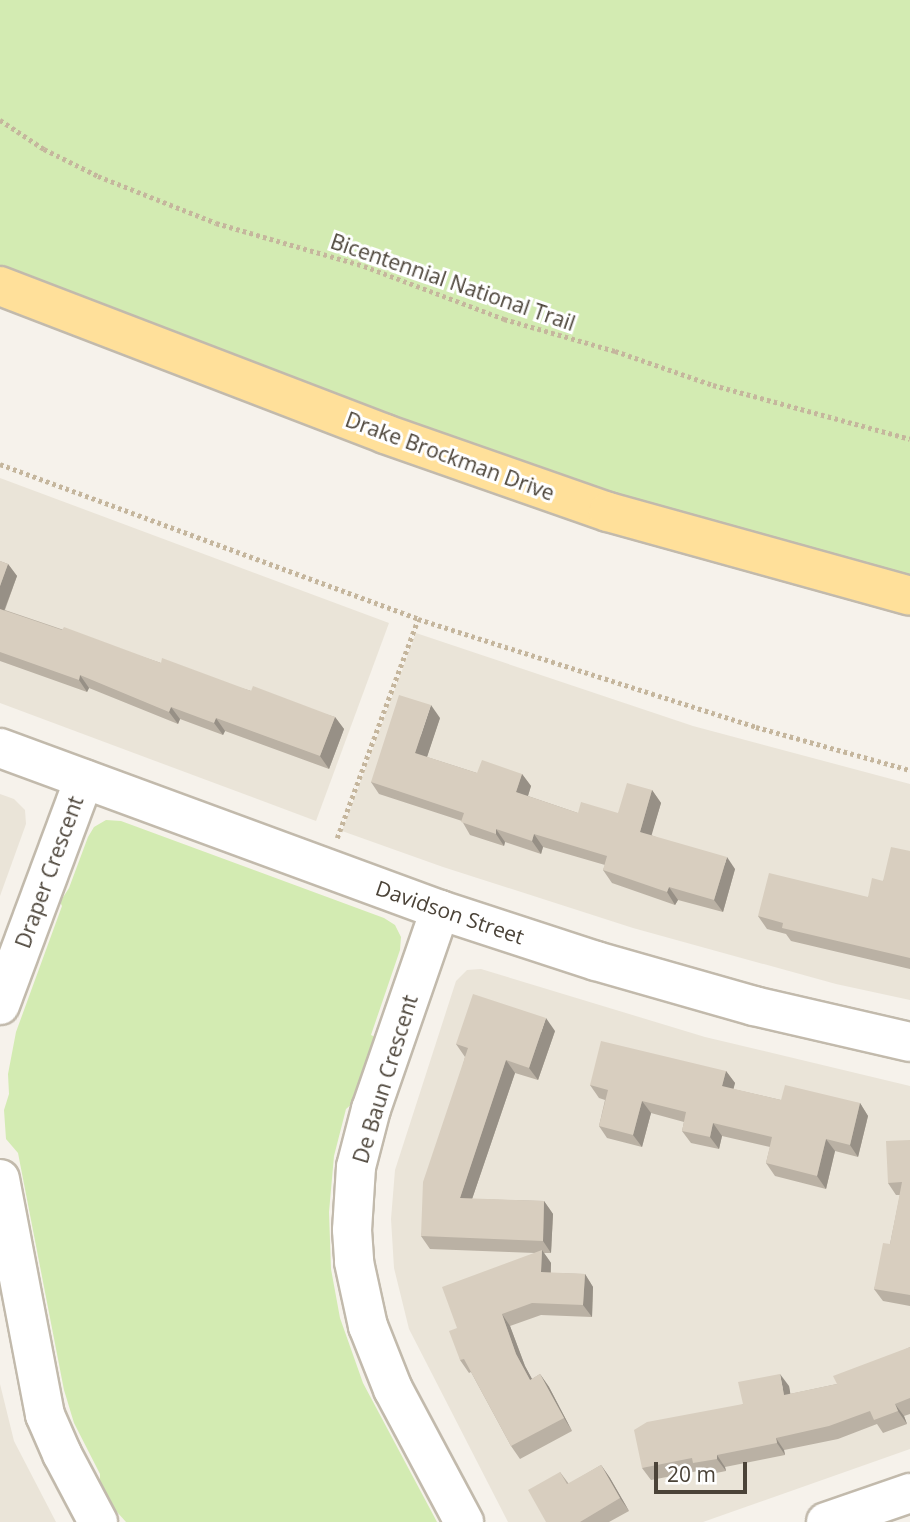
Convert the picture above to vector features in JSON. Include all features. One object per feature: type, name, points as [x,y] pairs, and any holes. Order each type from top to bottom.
[{"type":"main road","name":"Drake Brockman Drive","points":[[0,286],[397,438],[569,499],[826,575],[910,596]]},
{"type":"street","name":"Davidson Street","points":[[0,748],[440,910],[596,961],[754,1006],[910,1042]]},
{"type":"street","name":"Draper Crescent","points":[[0,1005],[84,779]]},
{"type":"street","name":"De Baun Crescent","points":[[440,910],[371,1110],[356,1167],[352,1230],[354,1262],[368,1326],[393,1389],[464,1522]]},
{"type":"street","points":[[0,1180],[45,1415],[98,1522]]},
{"type":"street","points":[[825,1522],[910,1493]]},
{"type":"path","name":"Bicentennial National Trail","points":[[1,121],[44,149],[98,176],[216,223],[364,266],[504,319],[615,351],[713,385],[910,439]]},
{"type":"path","points":[[0,464],[418,619],[756,727],[910,770]]},
{"type":"path","points":[[326,869],[418,619]]},
{"type":"shaded area","points":[[0,478],[389,623],[316,821],[0,703]]},
{"type":"shaded area","points":[[416,633],[693,726],[910,784],[910,1000],[836,984],[633,928],[443,867],[342,831]]},
{"type":"shaded area","points":[[0,794],[14,799],[25,810],[26,824],[0,896]]},
{"type":"shaded area","points":[[481,969],[705,1037],[910,1086],[910,1449],[703,1522],[508,1522],[409,1329],[394,1268],[391,1219],[395,1170],[456,981],[467,970]]},
{"type":"shaded area","points":[[0,1384],[14,1441],[56,1522],[0,1522]]},
{"type":"green space","points":[[0,0],[910,0],[910,596],[0,290]]},
{"type":"green space","points":[[106,820],[121,821],[384,918],[395,925],[401,937],[400,950],[371,1035],[375,1037],[368,1064],[353,1103],[346,1109],[334,1156],[329,1212],[331,1269],[340,1318],[363,1383],[437,1522],[126,1522],[100,1493],[100,1474],[74,1423],[64,1390],[18,1153],[6,1139],[4,1110],[9,1094],[8,1074],[16,1032],[62,906],[60,902],[69,888],[88,837],[94,827]]},
{"type":"building","points":[[0,561],[8,564],[0,586]]},
{"type":"building","points":[[0,609],[62,630],[64,627],[161,663],[162,658],[251,691],[253,686],[335,717],[320,756],[216,718],[214,723],[171,707],[169,712],[80,675],[79,680],[0,652]]},
{"type":"building","points":[[399,695],[431,705],[415,753],[477,773],[482,760],[522,774],[516,792],[578,813],[581,802],[618,813],[627,783],[652,790],[640,832],[727,857],[714,900],[669,887],[667,892],[603,870],[607,856],[534,834],[532,841],[496,829],[496,834],[461,822],[464,813],[371,782]]},
{"type":"building","points":[[891,847],[910,851],[910,958],[782,928],[783,923],[758,916],[769,873],[868,897],[872,878],[883,881]]},
{"type":"building","points":[[473,994],[546,1018],[529,1068],[506,1060],[460,1198],[544,1201],[543,1241],[421,1236],[423,1182],[468,1048],[456,1044]]},
{"type":"building","points":[[601,1041],[726,1071],[722,1086],[781,1100],[785,1085],[860,1103],[850,1145],[826,1139],[817,1176],[766,1163],[772,1137],[713,1123],[710,1137],[682,1131],[686,1112],[642,1101],[633,1135],[599,1126],[608,1090],[590,1085]]},
{"type":"building","points":[[910,1140],[910,1295],[874,1289],[883,1243],[890,1244],[902,1182],[888,1183],[886,1141]]},
{"type":"building","points":[[542,1250],[541,1272],[585,1274],[583,1305],[532,1303],[502,1314],[516,1354],[530,1380],[540,1374],[564,1418],[511,1446],[464,1359],[460,1360],[449,1331],[457,1328],[442,1287]]},
{"type":"building","points":[[910,1347],[910,1398],[895,1404],[898,1411],[874,1420],[870,1411],[829,1426],[776,1438],[777,1443],[717,1455],[717,1459],[693,1463],[692,1458],[642,1468],[634,1430],[647,1422],[743,1404],[738,1382],[780,1374],[784,1395],[837,1384],[833,1376]]},
{"type":"building","points":[[601,1465],[620,1498],[580,1522],[546,1522],[528,1490],[560,1472],[567,1484]]}]
